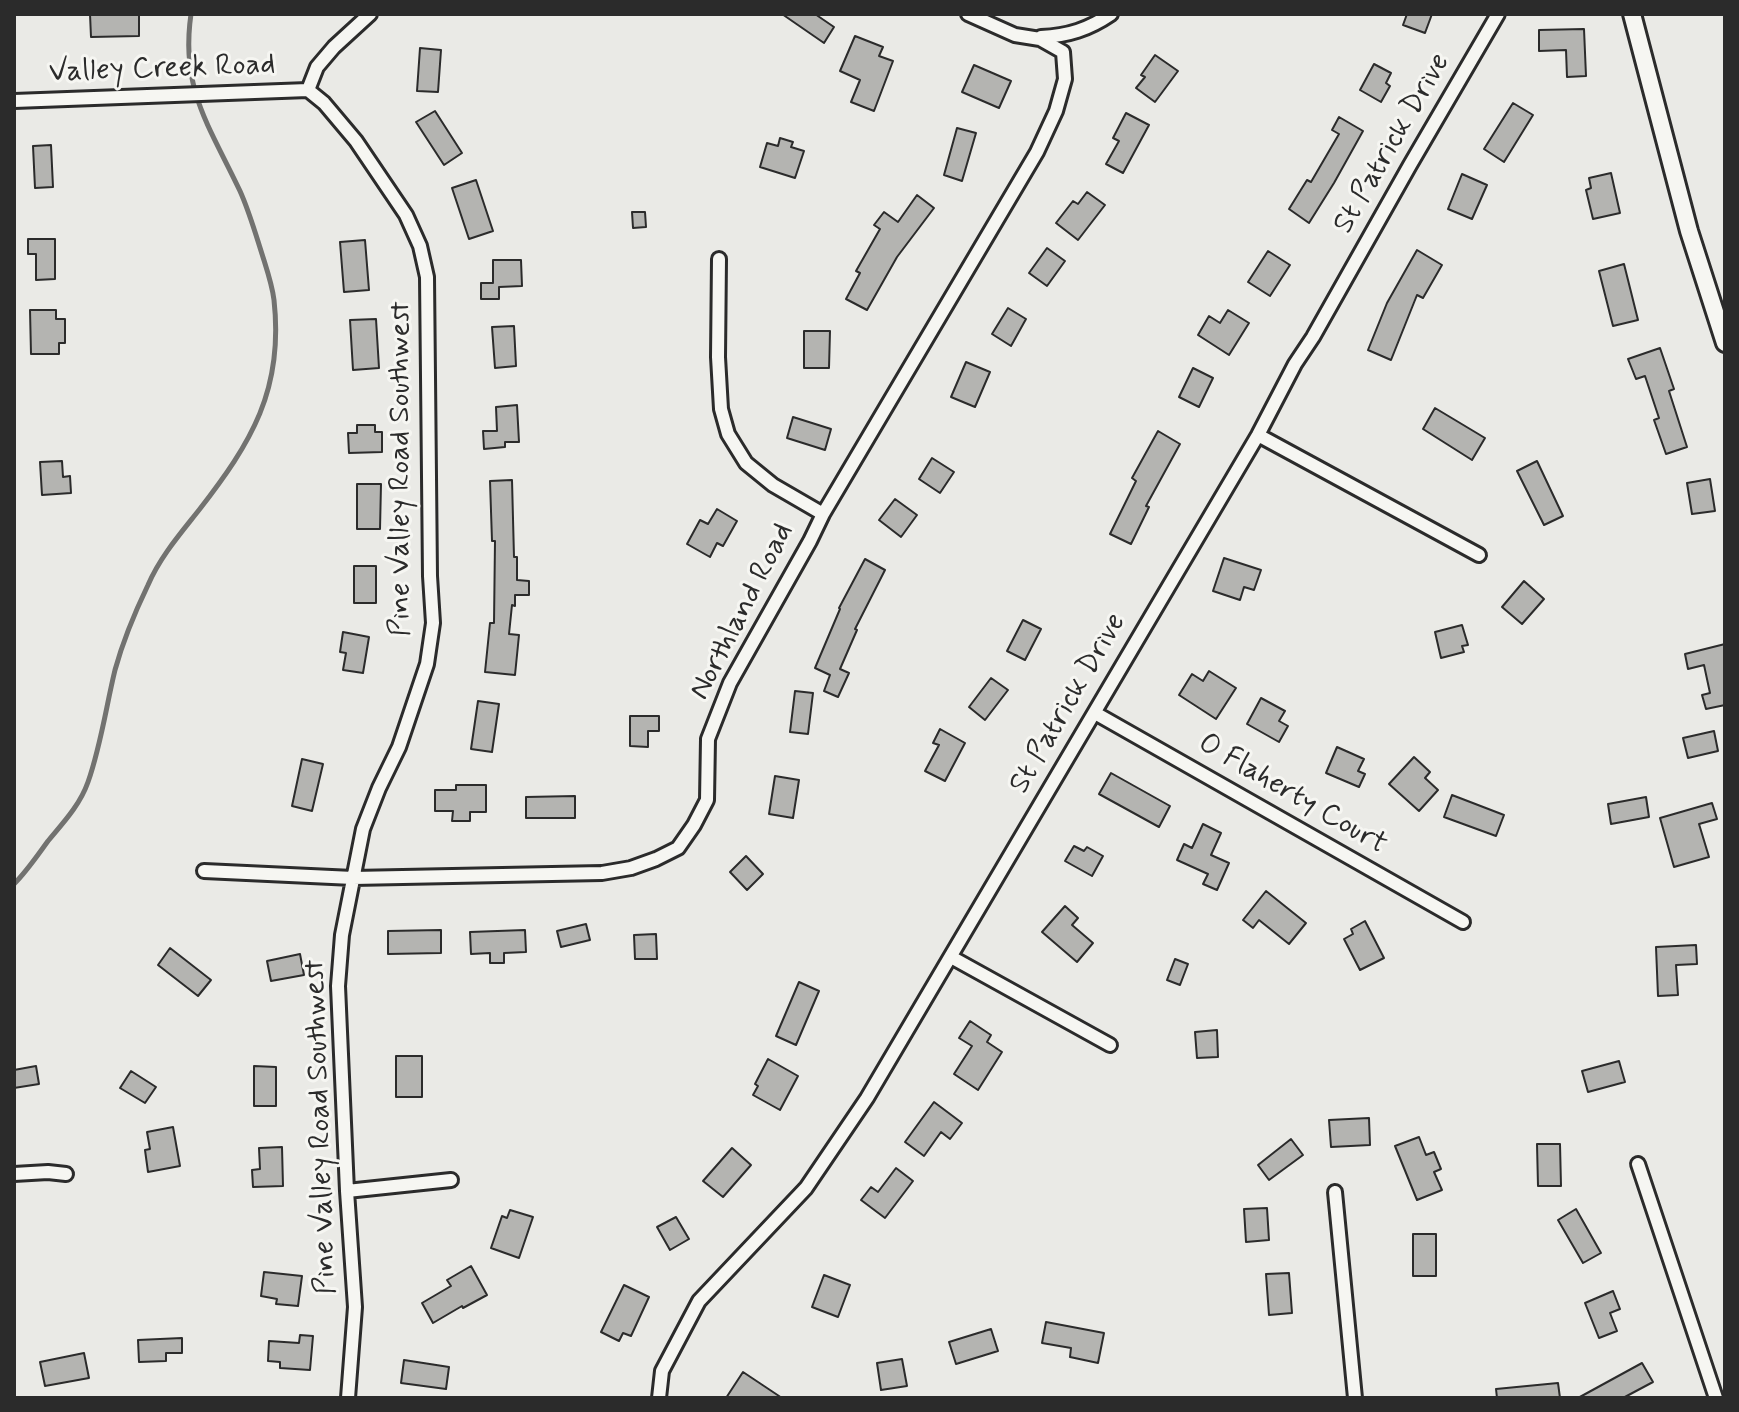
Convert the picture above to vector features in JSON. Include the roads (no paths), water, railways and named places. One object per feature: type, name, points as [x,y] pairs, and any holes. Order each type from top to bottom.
[{"type":"street","name":"Valley Creek Road","points":[[14,101],[308,90],[317,67],[370,14]]},
{"type":"street","points":[[968,14],[1015,35],[1040,39],[1060,37],[1091,27],[1111,14]]},
{"type":"street","name":"St Patrick Drive","points":[[659,1398],[662,1371],[699,1301],[806,1188],[867,1098],[1258,435],[1295,364],[1498,14]]},
{"type":"street","points":[[1632,14],[1689,231],[1725,343]]},
{"type":"street","name":"Northland Road","points":[[204,871],[353,878],[602,873],[631,868],[678,848],[707,800],[708,739],[730,683],[823,514],[1037,152],[1056,111],[1065,79],[1063,52],[1040,39]]},
{"type":"street","name":"Pine Valley Road Southwest","points":[[308,90],[324,103],[356,141],[406,215],[420,246],[427,277],[433,623],[427,664],[399,747],[363,829],[342,935],[338,986],[355,1307],[348,1398]]},
{"type":"street","points":[[719,259],[718,370],[721,409],[728,434],[746,463],[773,485],[823,514]]},
{"type":"street","points":[[1258,435],[1479,555]]},
{"type":"street","name":"O Flaherty Court","points":[[1095,713],[1463,922]]},
{"type":"street","points":[[951,957],[1110,1045]]},
{"type":"street","points":[[1638,1164],[1716,1398]]},
{"type":"street","points":[[14,1174],[66,1174]]},
{"type":"street","points":[[347,1191],[451,1180]]},
{"type":"street","points":[[1335,1192],[1355,1398]]},
{"type":"waterway","points":[[14,884],[71,813],[85,790],[118,659],[143,595],[164,555],[218,485],[248,438],[260,414],[274,361],[276,332],[272,288],[246,206],[200,107],[190,64],[191,14]]}]
